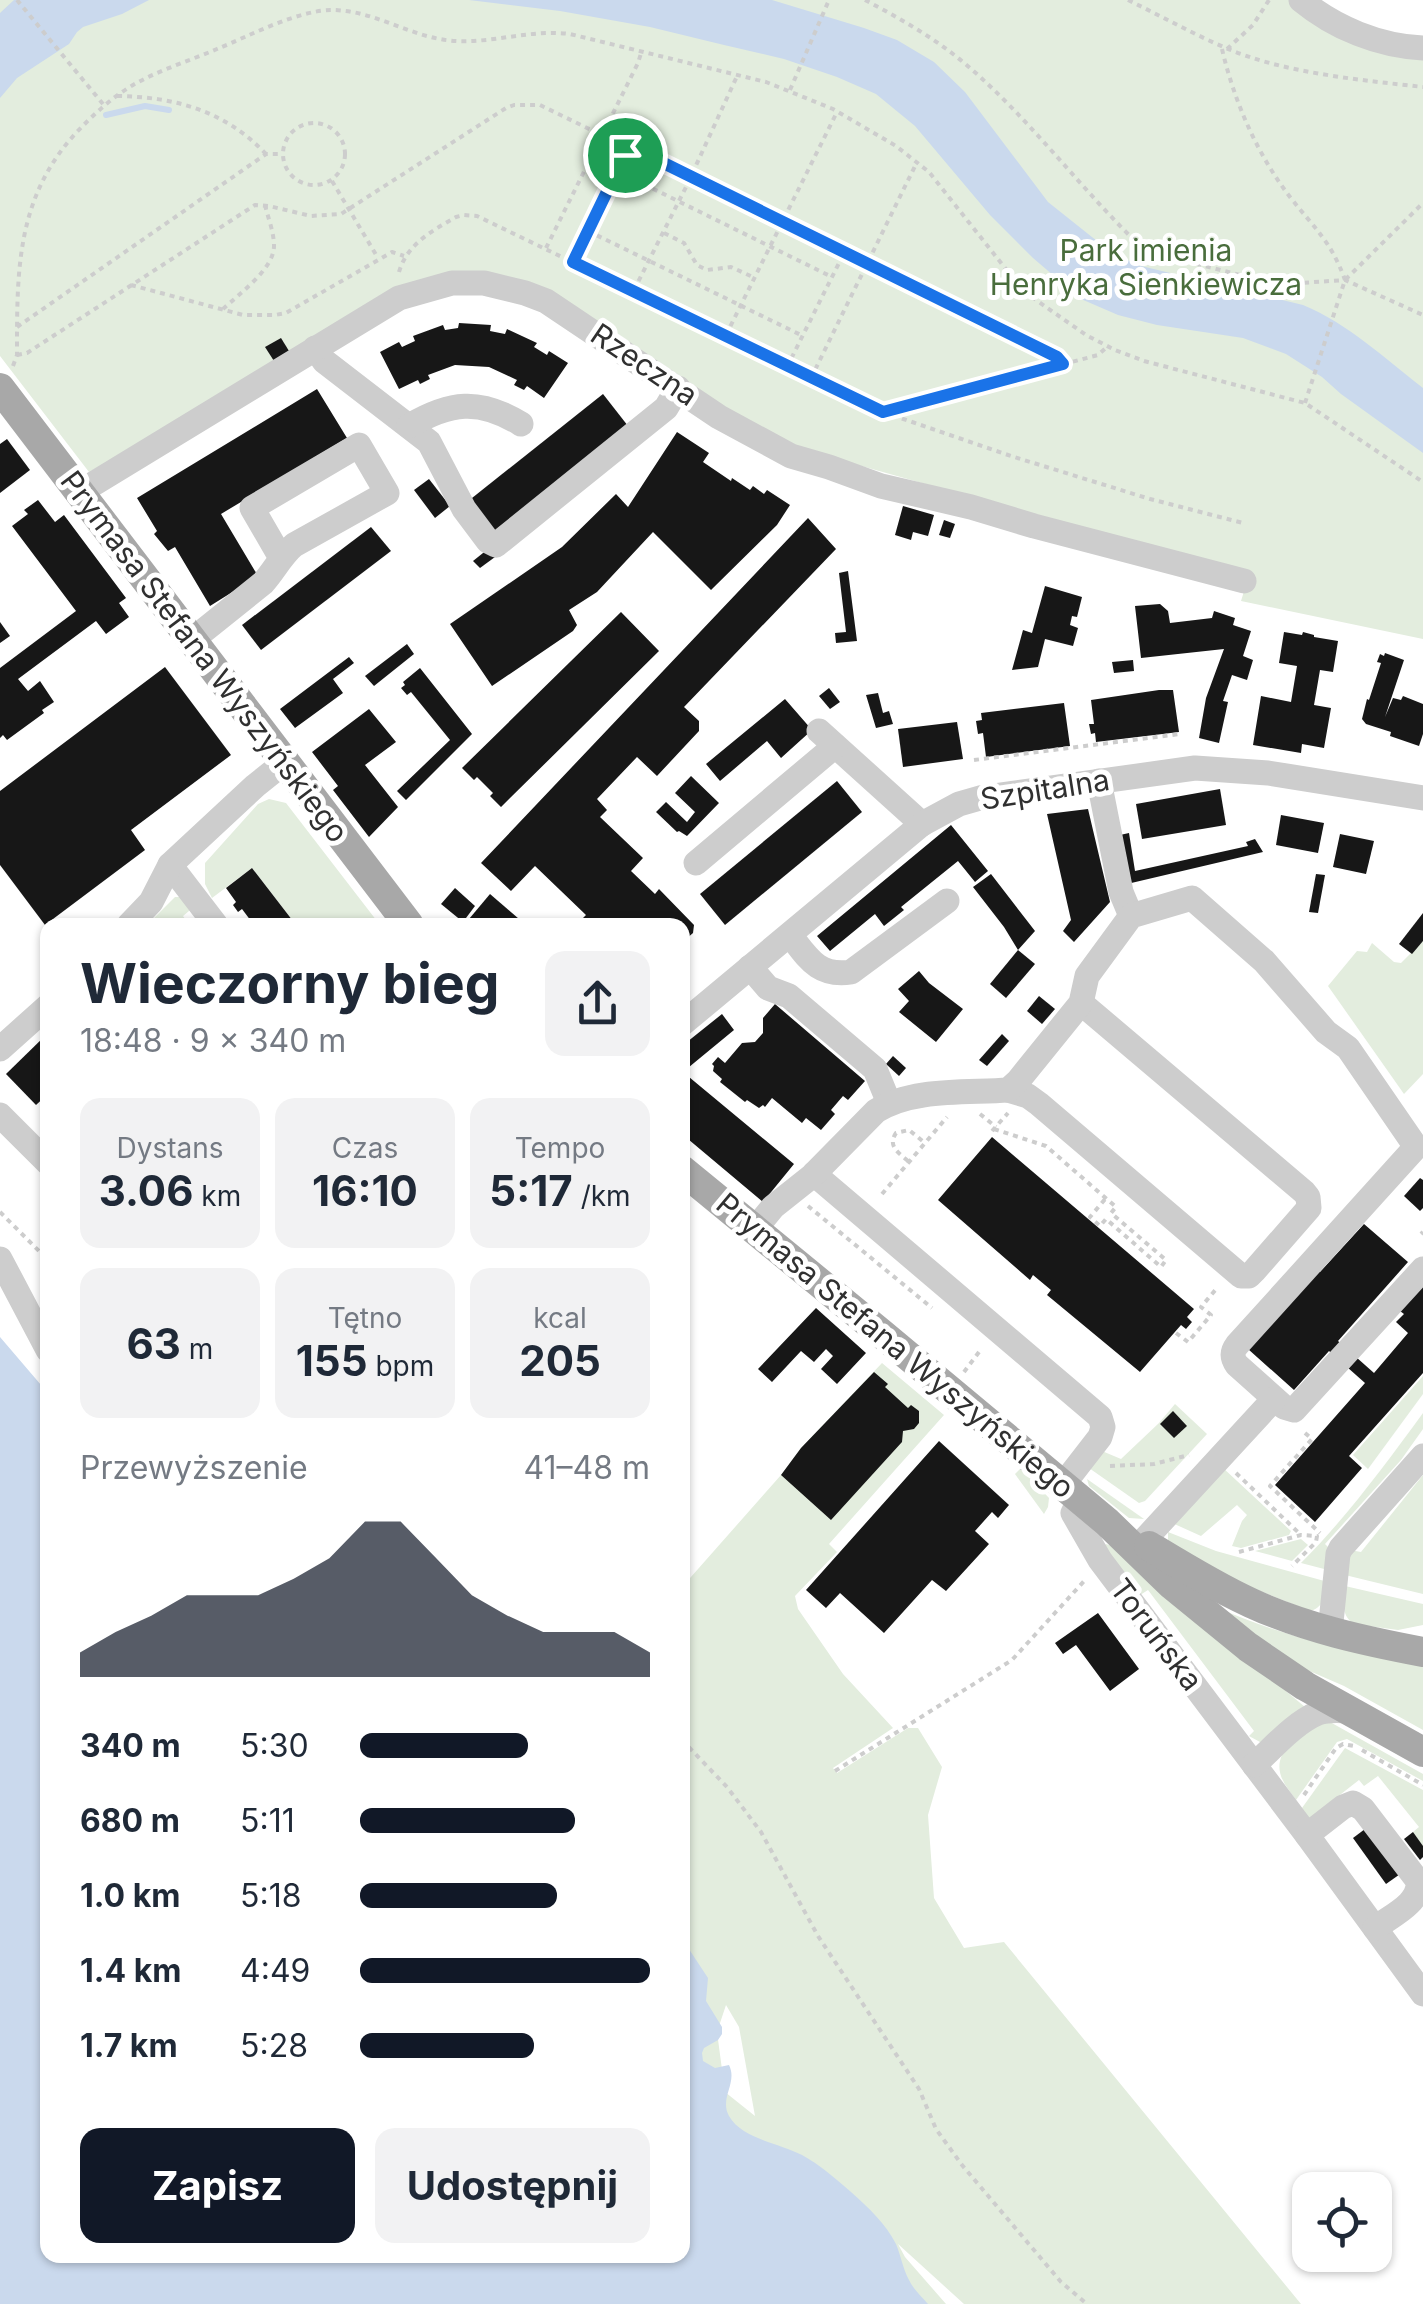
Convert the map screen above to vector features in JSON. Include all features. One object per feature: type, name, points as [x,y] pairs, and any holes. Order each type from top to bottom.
[{"type":"main road","name":"Prymasa Stefana Wyszyńskiego","points":[[7,399],[403,918]]},
{"type":"main road","name":"Prymasa Stefana Wyszyńskiego","points":[[690,1176],[1139,1546],[1251,1603],[1330,1632],[1414,1646]]},
{"type":"main road","name":"Prymasa Stefana Wyszyńskiego","points":[[1139,1546],[1172,1585],[1248,1647],[1305,1686],[1423,1752]]},
{"type":"street","points":[[1301,0],[1346,28],[1390,44],[1423,48]]},
{"type":"street","name":"Rzeczna","points":[[80,492],[399,298],[452,282],[484,283],[546,301],[719,416],[791,456],[882,486],[1244,581]]},
{"type":"street","points":[[315,348],[324,361],[434,446],[464,509],[488,541],[496,545],[666,408],[678,388]]},
{"type":"street","points":[[410,426],[432,413],[469,406],[505,414],[521,424]]},
{"type":"street","points":[[192,640],[262,583],[294,545],[387,493],[359,445],[252,508],[281,558]]},
{"type":"street","points":[[696,863],[827,738],[922,824]]},
{"type":"street","points":[[136,918],[152,902],[170,864],[285,762]]},
{"type":"street","name":"Szpitalna","points":[[690,1017],[922,824],[959,804],[1195,768],[1268,773],[1423,798]]},
{"type":"street","points":[[1099,781],[1121,892],[1130,916]]},
{"type":"street","points":[[170,864],[211,918]]},
{"type":"street","points":[[1008,1090],[1081,1002],[1087,976],[1130,916],[1192,898],[1264,961],[1326,1032],[1348,1048],[1419,1152],[1233,1350],[1232,1358],[1281,1404],[1299,1407],[1423,1269]]},
{"type":"street","points":[[790,935],[815,966],[842,974],[851,972],[947,901]]},
{"type":"street","points":[[750,968],[768,988],[789,996],[875,1069],[888,1102]]},
{"type":"street","points":[[755,1229],[773,1207],[814,1174],[888,1102],[916,1096],[1008,1090],[1039,1104],[1233,1270],[1245,1277],[1254,1272],[1308,1208],[1308,1197],[1081,1002]]},
{"type":"street","points":[[0,1049],[40,1013]]},
{"type":"street","points":[[0,1115],[40,1156]]},
{"type":"street","points":[[814,1174],[1100,1418],[1102,1432],[1083,1460],[1071,1493]]},
{"type":"street","points":[[0,1258],[40,1337]]},
{"type":"street","points":[[0,1300],[40,1344]]},
{"type":"street","points":[[1139,1546],[1208,1454],[1281,1404]]},
{"type":"street","points":[[1330,1632],[1341,1548],[1423,1456]]},
{"type":"street","name":"Toruńska","points":[[1071,1493],[1072,1513],[1100,1560],[1375,1928],[1415,1966],[1423,1994]]},
{"type":"street","points":[[1254,1765],[1316,1714],[1351,1711]]},
{"type":"street","points":[[1308,1835],[1353,1803],[1363,1809],[1418,1880],[1417,1895],[1375,1928]]},
{"type":"path","points":[[17,0],[104,106]]},
{"type":"path","points":[[790,90],[829,0]]},
{"type":"path","points":[[864,0],[961,60],[1141,244],[1191,264],[1260,280],[1301,284],[1346,280],[1423,315]]},
{"type":"path","points":[[1128,0],[1224,48],[1277,64],[1423,87]]},
{"type":"path","points":[[1224,48],[1252,25],[1269,0]]},
{"type":"path","points":[[7,399],[17,355],[20,252],[32,204],[56,157],[84,124],[116,96],[156,74],[302,14],[350,11],[441,40],[473,41],[557,32],[591,38],[790,90],[838,112],[918,162],[944,188],[1013,278],[1062,319],[1108,346],[1171,370],[1305,403],[1423,482]]},
{"type":"path","points":[[1224,48],[1234,91],[1250,131],[1290,196],[1326,240],[1346,280]]},
{"type":"path","points":[[546,248],[642,50]]},
{"type":"path","points":[[633,292],[738,74]]},
{"type":"path","points":[[116,96],[172,101],[200,109],[236,126],[266,154]]},
{"type":"path","points":[[17,355],[27,353],[255,205],[311,216],[342,214],[514,104],[546,106],[1057,357],[1063,364]]},
{"type":"path","points":[[725,337],[838,112]]},
{"type":"path","points":[[317,122],[339,135],[346,160],[332,181],[310,186],[290,175],[282,154],[293,130],[317,122]]},
{"type":"path","points":[[573,262],[629,146]]},
{"type":"path","points":[[17,327],[266,154],[282,154]]},
{"type":"path","points":[[811,379],[918,162]]},
{"type":"path","points":[[617,171],[832,276]]},
{"type":"path","points":[[332,181],[379,260]]},
{"type":"path","points":[[1305,403],[1346,280],[1423,203]]},
{"type":"path","points":[[224,309],[265,269],[273,254],[265,205]]},
{"type":"path","points":[[399,298],[397,281],[404,256],[413,245],[444,224],[464,215],[477,216],[883,412],[1066,474],[1242,523]]},
{"type":"path","points":[[588,231],[803,336]]},
{"type":"path","points":[[664,233],[684,244],[697,265],[707,270],[731,266],[755,278]]},
{"type":"path","points":[[131,285],[244,316],[275,315],[286,313],[392,252],[404,256]]},
{"type":"path","points":[[787,367],[844,253]]},
{"type":"path","points":[[883,412],[1098,355],[1108,346]]},
{"type":"path","points":[[974,760],[1180,734]]},
{"type":"path","points":[[972,1108],[995,1128],[1046,1146],[1106,1198],[1116,1207],[1111,1213],[1166,1260],[1161,1267],[1106,1219],[1100,1226],[1090,1218],[1106,1198]]},
{"type":"path","points":[[882,1194],[953,1109]]},
{"type":"path","points":[[910,1162],[893,1146],[896,1133],[909,1130],[925,1143]]},
{"type":"path","points":[[790,1192],[938,1313]]},
{"type":"path","points":[[0,1212],[40,1252]]},
{"type":"path","points":[[1176,1333],[1188,1342],[1211,1315],[1201,1307],[1233,1270]]},
{"type":"path","points":[[962,1374],[992,1336]]},
{"type":"path","points":[[1281,1404],[1293,1422],[1312,1438],[1270,1486],[1320,1533]]},
{"type":"path","points":[[1083,1460],[1108,1466],[1134,1466],[1208,1454],[1301,1535]]},
{"type":"path","points":[[1239,1552],[1301,1535],[1318,1536],[1292,1566]]},
{"type":"path","points":[[835,1771],[1012,1660],[1089,1575]]},
{"type":"path","points":[[1329,1759],[1336,1748],[1352,1744],[1423,1785]]},
{"type":"path","points":[[690,1748],[727,1787],[761,1832],[818,1936],[919,2088],[936,2129],[1061,2282],[1087,2304]]},
{"type":"green space","name":"Park imienia Henryka Sienkiewicza","points":[[0,0],[1295,0],[1423,53],[1423,639],[1241,601],[1249,575],[801,449],[754,428],[565,302],[456,276],[89,472],[0,356]]},
{"type":"green space","points":[[269,799],[286,803],[375,918],[291,918],[252,868],[212,898],[205,884],[205,863],[258,804]]},
{"type":"green space","points":[[175,897],[195,906],[184,918],[154,918]]},
{"type":"green space","points":[[1423,941],[1423,1074],[1404,1094],[1328,986],[1357,951],[1367,952],[1372,943],[1394,962],[1401,963]]},
{"type":"green space","points":[[0,1347],[40,1385],[40,2263],[690,2263],[690,1578],[801,1448],[882,1363],[944,1415],[829,1544],[837,1552],[795,1596],[798,1609],[843,1674],[893,1728],[833,1768],[837,1773],[908,1728],[918,1728],[942,1767],[928,1815],[934,1898],[964,1948],[1004,1942],[1301,2304],[964,2304],[898,2244],[946,2304],[0,2304]],"holes":[[[726,2005],[739,2027],[755,2116],[725,2092],[717,2032]]]},
{"type":"green space","points":[[1423,1376],[1423,1394],[1368,1469],[1353,1455]]},
{"type":"green space","points":[[1175,1404],[1207,1434],[1145,1501],[1139,1503],[1089,1468],[1102,1451],[1121,1459]]},
{"type":"green space","points":[[1423,1413],[1423,1429],[1401,1460],[1325,1544],[1329,1548],[1328,1570],[1301,1563],[1380,1471]]},
{"type":"green space","points":[[1222,1467],[1291,1531],[1289,1535],[1241,1548],[1232,1546],[1247,1515],[1237,1505],[1201,1536],[1170,1522]]},
{"type":"green space","points":[[1021,1468],[1049,1498],[1044,1514],[1015,1474]]},
{"type":"green space","points":[[1423,1475],[1423,1594],[1345,1575],[1350,1550],[1361,1552]]},
{"type":"green space","points":[[1087,1479],[1144,1519],[1129,1518],[1089,1486]]},
{"type":"green space","points":[[1168,1532],[1216,1551],[1328,1582],[1324,1600],[1310,1611],[1220,1575],[1168,1541]]},
{"type":"green space","points":[[1301,1539],[1308,1545],[1292,1561],[1255,1551]]},
{"type":"green space","points":[[1106,1544],[1305,1707],[1267,1742],[1249,1736],[1254,1731],[1148,1590],[1137,1597]]},
{"type":"green space","points":[[1345,1586],[1423,1604],[1423,1625],[1398,1630],[1354,1624],[1345,1612]]},
{"type":"green space","points":[[1221,1609],[1295,1636],[1423,1666],[1423,1730],[1344,1686],[1298,1666]]},
{"type":"green space","points":[[1330,1722],[1423,1774],[1423,1781],[1347,1739],[1337,1742],[1296,1800],[1280,1773],[1282,1755],[1313,1726]]},
{"type":"green space","points":[[1345,1748],[1423,1790],[1423,1846],[1413,1832],[1419,1827],[1378,1776],[1364,1786],[1359,1780],[1309,1819],[1302,1808]]},
{"type":"water","points":[[14,0],[149,0],[83,27],[69,44],[17,78],[0,98],[0,13]]},
{"type":"water","points":[[469,0],[772,0],[897,40],[934,62],[965,92],[1048,202],[1107,249],[1137,265],[1303,305],[1336,322],[1380,354],[1423,388],[1423,453],[1286,354],[1243,338],[1118,315],[1081,299],[990,215],[915,126],[876,94],[784,59],[650,27]]},
{"type":"water","points":[[0,1337],[40,1384],[40,2263],[690,2263],[690,1951],[708,1978],[706,2001],[722,2027],[718,2040],[702,2053],[703,2061],[715,2068],[729,2065],[729,2116],[752,2135],[815,2163],[864,2204],[892,2237],[911,2283],[928,2304],[0,2304]]},
{"type":"building","points":[[459,323],[491,325],[490,331],[505,334],[507,329],[537,343],[534,347],[547,355],[549,351],[568,363],[544,398],[527,386],[524,390],[514,385],[517,380],[489,367],[455,365],[428,375],[430,379],[420,384],[418,380],[399,389],[380,352],[399,342],[402,347],[415,341],[413,336],[443,325],[445,330],[458,328]]},
{"type":"building","points":[[281,338],[289,351],[274,361],[265,347]]},
{"type":"building","points":[[317,389],[347,438],[221,514],[258,576],[210,606],[175,547],[168,551],[154,534],[157,531],[137,498]]},
{"type":"building","points":[[603,394],[628,426],[492,533],[467,502]]},
{"type":"building","points":[[677,432],[709,453],[703,462],[731,481],[732,478],[750,490],[753,486],[764,494],[767,490],[790,505],[777,525],[711,590],[653,532],[597,592],[569,610],[577,625],[573,631],[492,686],[450,624],[562,547],[616,494],[628,507]]},
{"type":"building","points":[[7,439],[30,470],[0,493],[0,444]]},
{"type":"building","points":[[429,479],[450,506],[435,518],[414,490]]},
{"type":"building","points":[[38,500],[55,522],[64,515],[126,598],[119,603],[129,617],[106,634],[96,621],[18,679],[28,691],[40,681],[54,702],[7,740],[3,735],[0,738],[0,668],[76,611],[12,526]]},
{"type":"building","points":[[903,506],[934,515],[928,536],[913,532],[911,540],[895,535]]},
{"type":"building","points":[[808,518],[836,549],[684,707],[699,721],[699,731],[657,776],[637,757],[597,799],[607,810],[600,817],[643,858],[631,871],[655,894],[659,889],[687,918],[583,918],[586,915],[535,866],[511,891],[481,863]]},
{"type":"building","points":[[944,520],[955,524],[950,538],[939,535]]},
{"type":"building","points":[[371,527],[391,551],[261,650],[242,625]]},
{"type":"building","points":[[488,549],[495,557],[480,568],[473,561]]},
{"type":"building","points":[[848,571],[857,641],[836,643],[835,633],[846,632],[839,573]]},
{"type":"building","points":[[1045,586],[1082,597],[1077,617],[1072,616],[1070,625],[1078,628],[1073,646],[1045,639],[1038,667],[1012,670],[1023,630],[1032,633]]},
{"type":"building","points":[[1160,604],[1168,611],[1170,623],[1212,618],[1214,611],[1235,618],[1233,625],[1251,631],[1243,656],[1253,660],[1247,680],[1232,675],[1223,701],[1228,702],[1219,743],[1199,738],[1206,698],[1224,649],[1141,658],[1135,606]]},
{"type":"building","points":[[621,612],[659,651],[501,807],[477,777],[474,780],[462,768]]},
{"type":"building","points":[[0,622],[10,636],[0,643]]},
{"type":"building","points":[[1284,632],[1303,632],[1338,641],[1333,672],[1320,670],[1314,705],[1331,708],[1324,748],[1302,744],[1301,753],[1253,745],[1261,696],[1291,702],[1297,666],[1279,663]]},
{"type":"building","points":[[407,644],[414,654],[374,686],[365,676]]},
{"type":"building","points":[[1380,654],[1404,660],[1385,717],[1393,698],[1401,700],[1403,696],[1423,704],[1419,746],[1390,736],[1391,732],[1362,719],[1381,663],[1377,662]]},
{"type":"building","points":[[349,657],[354,663],[333,679],[343,693],[295,728],[280,709]]},
{"type":"building","points":[[1133,660],[1134,671],[1114,673],[1112,662]]},
{"type":"building","points":[[165,667],[231,755],[131,830],[145,850],[54,918],[40,918],[0,865],[0,791]]},
{"type":"building","points":[[420,668],[472,734],[406,800],[397,791],[450,740],[411,692],[407,695],[401,688]]},
{"type":"building","points":[[829,688],[840,702],[830,709],[819,696]]},
{"type":"building","points":[[1173,690],[1179,732],[1096,742],[1089,724],[1094,724],[1091,700]]},
{"type":"building","points":[[878,693],[883,713],[889,711],[893,724],[876,728],[866,695]]},
{"type":"building","points":[[785,699],[812,730],[781,758],[767,741],[720,781],[706,764]]},
{"type":"building","points":[[1064,703],[1070,746],[986,757],[983,733],[978,734],[976,721],[982,720],[981,713]]},
{"type":"building","points":[[369,709],[396,742],[365,765],[398,807],[369,837],[333,790],[338,786],[312,752]]},
{"type":"building","points":[[957,722],[963,759],[903,767],[898,729]]},
{"type":"building","points":[[691,776],[719,803],[687,836],[656,812],[666,802],[687,822],[695,812],[675,793]]},
{"type":"building","points":[[837,781],[862,812],[725,925],[700,894]]},
{"type":"building","points":[[1220,789],[1226,825],[1142,839],[1136,804]]},
{"type":"building","points":[[1088,809],[1110,902],[1074,942],[1063,931],[1071,920],[1047,814]]},
{"type":"building","points":[[1281,815],[1324,823],[1318,853],[1276,845]]},
{"type":"building","points":[[951,825],[988,871],[975,882],[958,861],[901,907],[904,910],[884,926],[875,914],[830,951],[817,936]]},
{"type":"building","points":[[1129,833],[1135,871],[1248,846],[1246,842],[1255,839],[1263,852],[1127,884],[1120,835]]},
{"type":"building","points":[[1340,834],[1374,841],[1366,874],[1333,867]]},
{"type":"building","points":[[252,868],[291,918],[249,918],[242,909],[238,912],[226,888]]},
{"type":"building","points":[[991,874],[1035,931],[1018,950],[973,887]]},
{"type":"building","points":[[1316,874],[1325,875],[1318,913],[1309,912]]},
{"type":"building","points":[[455,888],[475,906],[466,918],[458,918],[441,904]]},
{"type":"building","points":[[490,894],[518,918],[470,918]]},
{"type":"building","points":[[1423,913],[1423,941],[1412,954],[1399,944]]},
{"type":"building","points":[[1018,950],[1035,964],[1006,998],[990,984]]},
{"type":"building","points":[[919,971],[963,1009],[936,1042],[899,1012],[909,1001],[898,989]]},
{"type":"building","points":[[1039,996],[1055,1009],[1042,1024],[1027,1011]]},
{"type":"building","points":[[775,1004],[865,1081],[848,1100],[843,1096],[831,1110],[835,1114],[821,1130],[806,1118],[802,1123],[772,1098],[759,1108],[745,1102],[720,1082],[722,1079],[713,1071],[712,1064],[718,1057],[725,1063],[742,1043],[755,1042],[763,1033],[763,1018]]},
{"type":"building","points":[[722,1014],[734,1030],[690,1066],[690,1040]]},
{"type":"building","points":[[1002,1034],[1009,1041],[987,1066],[979,1060]]},
{"type":"building","points":[[40,1041],[40,1101],[36,1105],[6,1074]]},
{"type":"building","points":[[893,1056],[906,1068],[899,1076],[886,1064]]},
{"type":"building","points":[[690,1078],[794,1164],[763,1202],[690,1141]]},
{"type":"building","points":[[992,1137],[1194,1309],[1187,1317],[1192,1322],[1186,1329],[1181,1325],[1140,1372],[1047,1295],[1051,1290],[1033,1275],[1030,1280],[938,1200]]},
{"type":"building","points":[[1420,1178],[1423,1208],[1420,1211],[1404,1196]]},
{"type":"building","points":[[1364,1224],[1408,1262],[1338,1341],[1374,1373],[1408,1333],[1396,1322],[1404,1314],[1400,1311],[1423,1284],[1423,1373],[1349,1456],[1362,1468],[1315,1522],[1275,1485],[1365,1383],[1329,1351],[1294,1390],[1248,1349]]},
{"type":"building","points":[[816,1308],[866,1353],[837,1384],[821,1369],[833,1356],[826,1349],[814,1362],[801,1351],[772,1382],[758,1369]]},
{"type":"building","points":[[874,1372],[908,1408],[911,1405],[919,1411],[919,1423],[914,1429],[903,1431],[902,1442],[831,1520],[781,1475],[801,1448]]},
{"type":"building","points":[[1173,1411],[1187,1426],[1174,1438],[1160,1424]]},
{"type":"building","points":[[939,1441],[1009,1505],[998,1518],[992,1512],[975,1531],[989,1544],[946,1591],[932,1580],[884,1633],[840,1593],[826,1608],[806,1590]]},
{"type":"building","points":[[1098,1613],[1139,1669],[1110,1691],[1076,1645],[1063,1654],[1055,1643]]},
{"type":"building","points":[[1369,1826],[1403,1872],[1386,1884],[1353,1838]]},
{"type":"building","points":[[1413,1832],[1423,1846],[1420,1860],[1404,1839]]},
{"type":"waterway","points":[[106,115],[145,106],[169,110]]},
{"type":"route","points":[[629,146],[1057,357],[1063,364],[883,412],[811,379],[573,262],[625,155],[629,146]]}]
